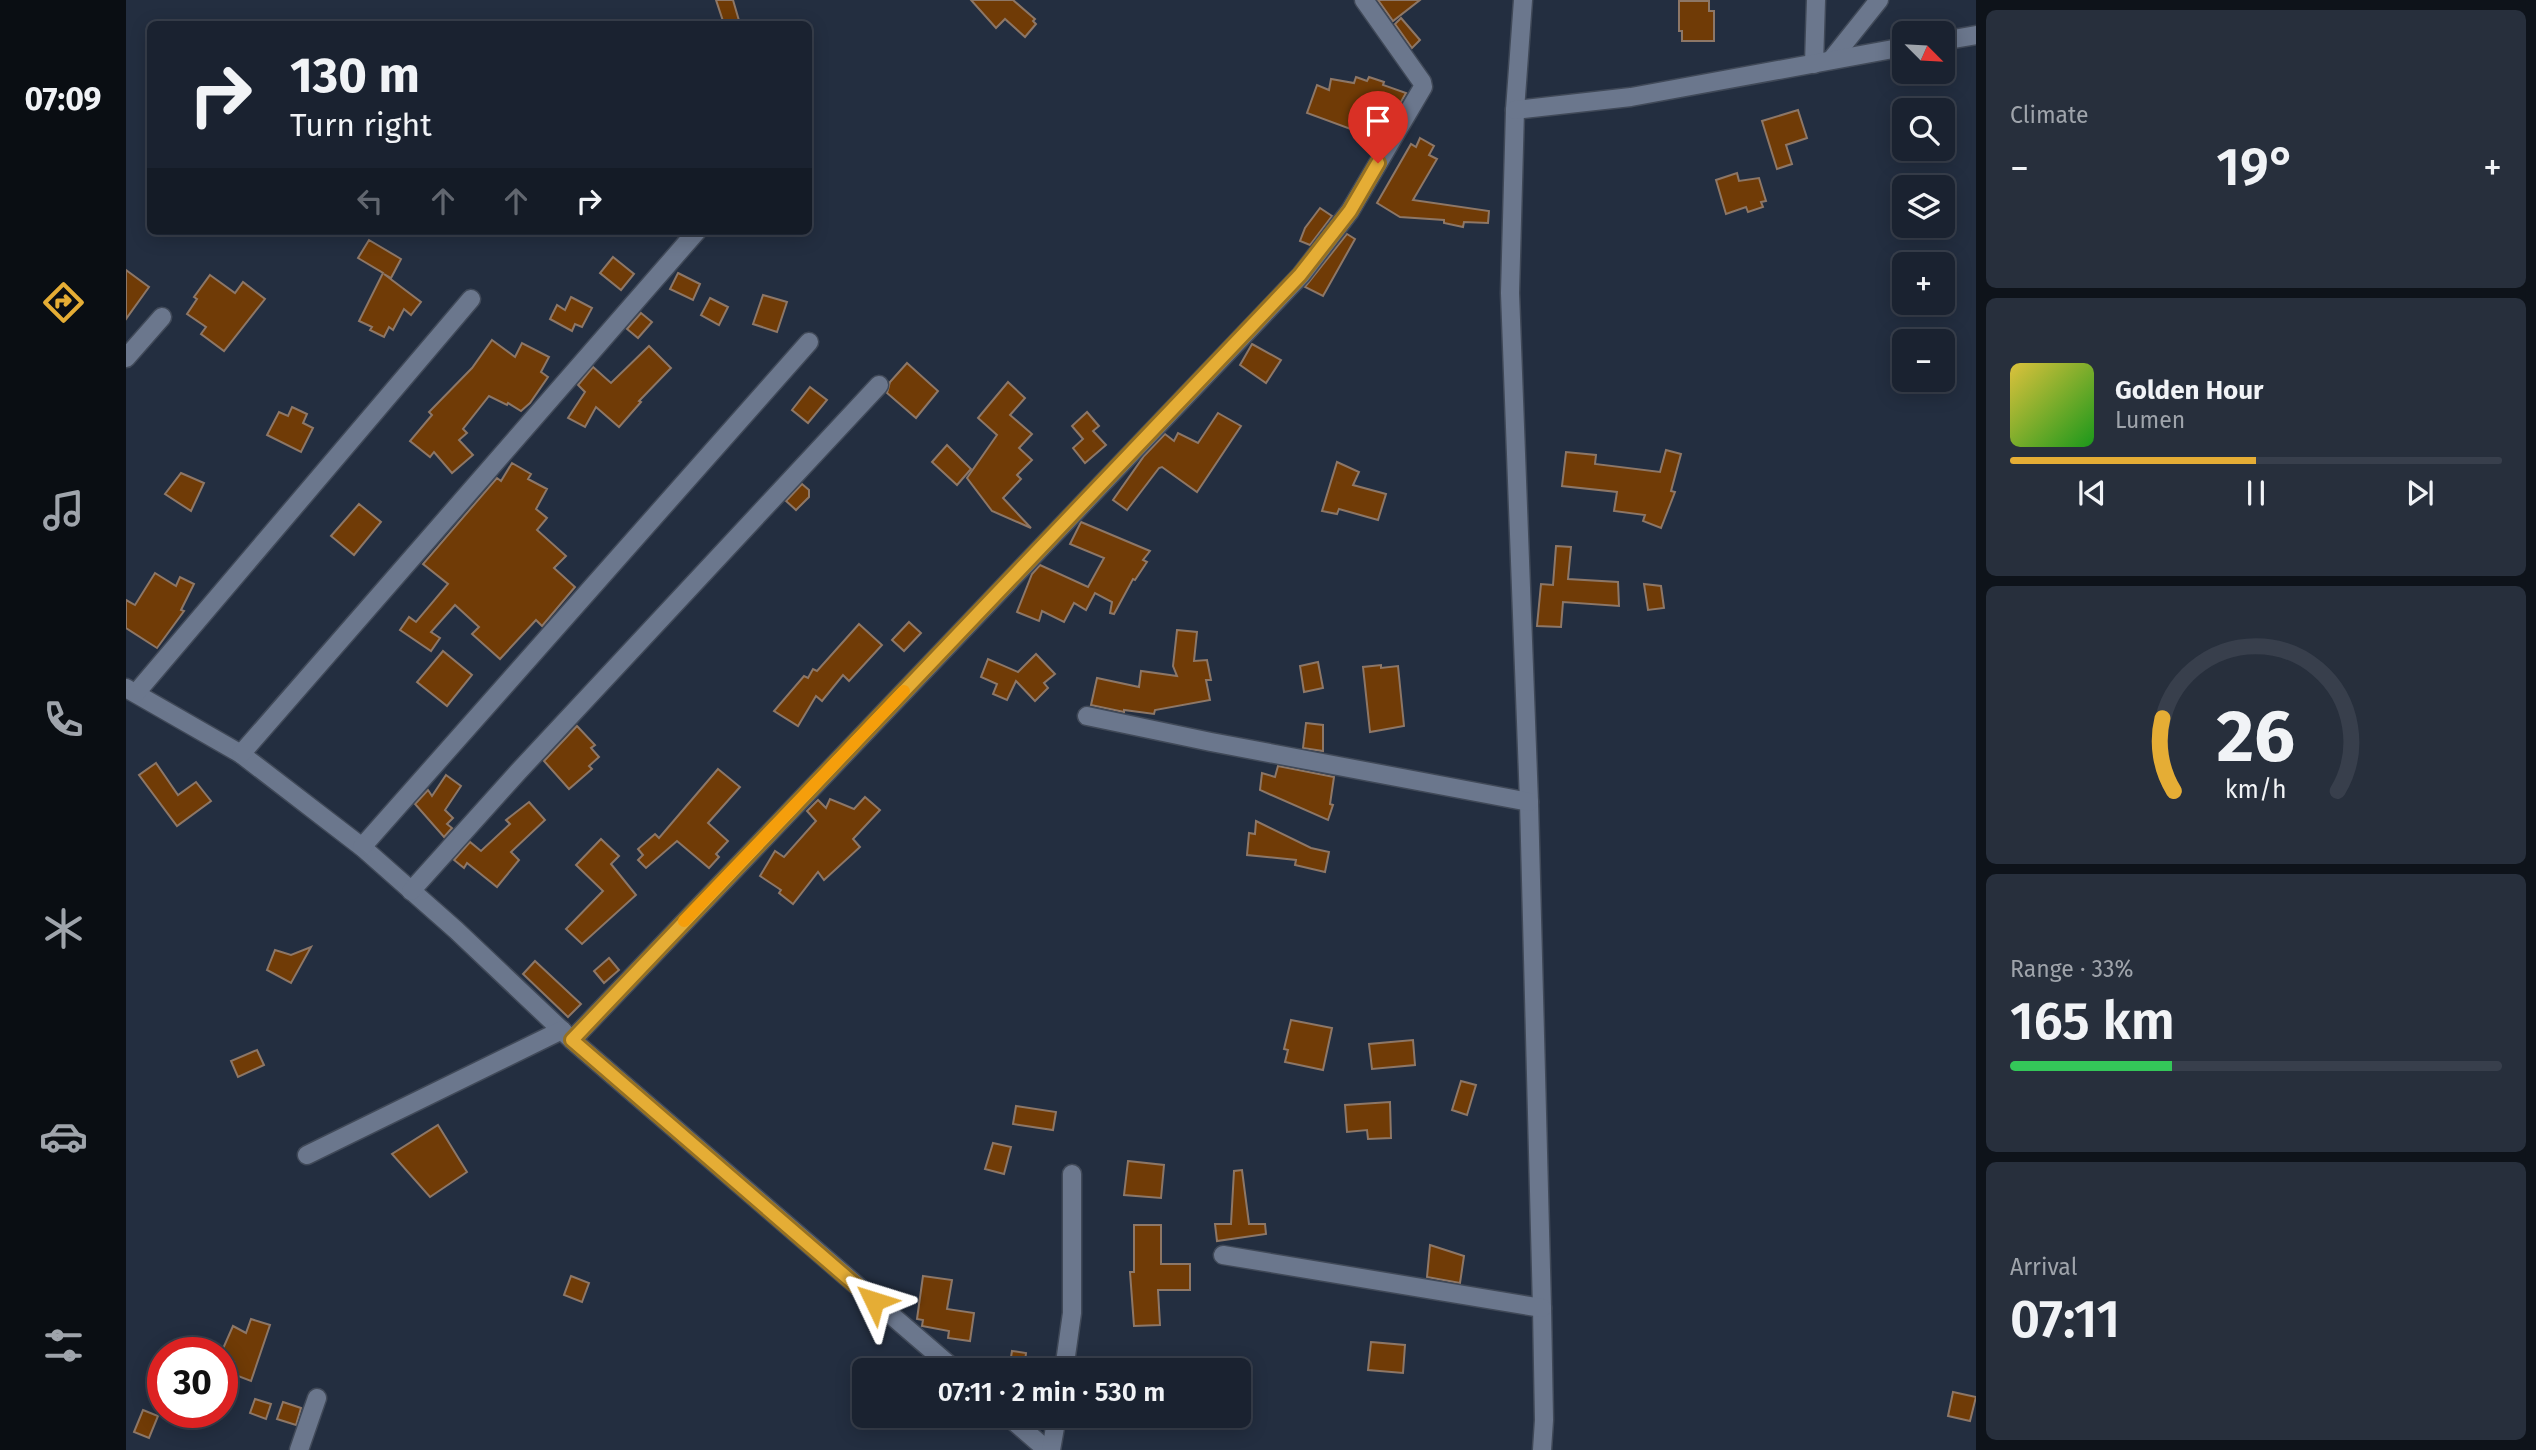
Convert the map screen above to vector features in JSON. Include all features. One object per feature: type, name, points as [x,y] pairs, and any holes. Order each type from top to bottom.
[{"type":"street","points":[[307,1155],[567,1035],[1282,295],[1350,211],[1423,87],[1364,0]]},
{"type":"street","points":[[1523,0],[1515,110],[1510,293],[1530,802],[1542,1308],[1542,1450]]},
{"type":"street","points":[[1816,0],[1823,62]]},
{"type":"street","points":[[1823,62],[1879,0]]},
{"type":"street","points":[[1955,39],[1976,35]]},
{"type":"street","points":[[1515,110],[1631,97],[1892,49]]},
{"type":"street","points":[[241,754],[694,235]]},
{"type":"street","points":[[471,299],[131,690],[241,754],[362,847],[567,1035],[941,1358]]},
{"type":"street","points":[[126,358],[162,317]]},
{"type":"street","points":[[362,847],[809,342]]},
{"type":"street","points":[[411,891],[537,751],[879,385]]},
{"type":"street","points":[[1087,716],[1530,802]]},
{"type":"street","points":[[1066,1358],[1072,1313],[1072,1174]]},
{"type":"street","points":[[1223,1255],[1542,1308]]},
{"type":"street","points":[[299,1450],[317,1398]]},
{"type":"street","points":[[1022,1428],[1049,1450],[1054,1428]]},
{"type":"building","points":[[716,0],[733,0],[739,21],[723,21]]},
{"type":"building","points":[[971,0],[1013,0],[1035,19],[1033,21],[1036,24],[1025,37],[1005,19],[996,28]]},
{"type":"building","points":[[1378,0],[1420,0],[1393,21]]},
{"type":"building","points":[[1679,1],[1709,1],[1709,11],[1714,11],[1714,41],[1682,41],[1682,31],[1679,31]]},
{"type":"building","points":[[1401,18],[1420,40],[1412,48],[1395,24]]},
{"type":"building","points":[[1356,77],[1367,81],[1369,77],[1406,93],[1382,135],[1358,126],[1356,131],[1307,113],[1317,85],[1329,90],[1331,79],[1354,83]]},
{"type":"building","points":[[1798,110],[1807,138],[1786,145],[1792,164],[1777,169],[1762,121]]},
{"type":"building","points":[[1420,138],[1434,146],[1429,155],[1437,159],[1413,200],[1489,211],[1488,223],[1464,222],[1463,227],[1444,223],[1444,220],[1400,217],[1377,203],[1411,144],[1416,147]]},
{"type":"building","points":[[1737,173],[1739,181],[1759,178],[1766,201],[1761,202],[1763,207],[1748,212],[1746,207],[1726,214],[1716,180]]},
{"type":"building","points":[[1320,208],[1332,216],[1310,245],[1300,241],[1305,228]]},
{"type":"building","points":[[1347,234],[1355,239],[1323,296],[1305,287]]},
{"type":"building","points":[[369,240],[401,259],[391,278],[384,274],[421,302],[411,315],[404,309],[393,330],[389,327],[384,337],[359,321],[383,273],[358,258]]},
{"type":"building","points":[[613,257],[634,274],[621,290],[600,273]]},
{"type":"building","points":[[126,270],[149,287],[126,319]]},
{"type":"building","points":[[678,273],[700,284],[693,300],[670,289]]},
{"type":"building","points":[[210,275],[235,293],[243,282],[265,299],[224,351],[201,334],[206,327],[187,314],[197,299],[194,297]]},
{"type":"building","points":[[763,295],[787,302],[777,332],[753,324]]},
{"type":"building","points":[[571,297],[592,308],[582,327],[575,324],[572,331],[550,319],[557,305],[565,310]]},
{"type":"building","points":[[710,298],[728,307],[719,325],[701,315]]},
{"type":"building","points":[[641,313],[652,322],[638,338],[627,329]]},
{"type":"building","points":[[492,340],[515,357],[522,343],[549,357],[541,372],[548,377],[521,411],[489,396],[463,429],[467,433],[459,440],[473,455],[452,473],[434,452],[430,457],[410,441],[432,415],[429,412],[472,368]]},
{"type":"building","points":[[1252,344],[1281,360],[1266,383],[1240,365]]},
{"type":"building","points":[[649,346],[671,368],[639,401],[641,402],[619,427],[596,407],[585,427],[568,418],[585,392],[578,385],[593,367],[611,383]]},
{"type":"building","points":[[907,363],[938,391],[916,418],[887,393],[890,382]]},
{"type":"building","points":[[1008,382],[1025,398],[1010,415],[1032,434],[1019,448],[1032,460],[1017,475],[1021,479],[1003,498],[1031,528],[992,511],[967,478],[997,435],[978,418]]},
{"type":"building","points":[[810,387],[827,400],[808,423],[792,410]]},
{"type":"building","points":[[292,407],[307,414],[303,423],[313,428],[301,452],[267,435],[279,412],[288,416]]},
{"type":"building","points":[[1087,412],[1099,426],[1093,431],[1106,445],[1085,463],[1073,448],[1083,439],[1072,426]]},
{"type":"building","points":[[1218,413],[1241,426],[1197,492],[1162,467],[1127,510],[1113,500],[1144,456],[1165,434],[1174,441],[1178,433],[1198,443]]},
{"type":"building","points":[[947,445],[971,469],[957,485],[932,462]]},
{"type":"building","points":[[1666,450],[1681,454],[1671,491],[1675,492],[1661,528],[1643,521],[1645,515],[1614,511],[1617,492],[1562,486],[1566,452],[1596,455],[1595,464],[1660,472]]},
{"type":"building","points":[[1337,462],[1359,472],[1353,485],[1386,494],[1378,520],[1339,509],[1337,514],[1322,511]]},
{"type":"building","points":[[512,463],[531,474],[528,479],[547,489],[536,509],[547,518],[537,530],[566,556],[554,568],[575,587],[542,626],[536,620],[500,659],[472,634],[479,627],[455,605],[431,632],[440,638],[431,651],[400,630],[409,617],[416,622],[448,584],[423,564],[497,478],[501,481]]},
{"type":"building","points":[[181,473],[204,483],[191,511],[165,494]]},
{"type":"building","points":[[802,484],[809,490],[809,497],[796,510],[786,501]]},
{"type":"building","points":[[359,504],[381,522],[354,555],[331,536]]},
{"type":"building","points":[[1081,522],[1150,551],[1143,560],[1147,562],[1135,580],[1133,579],[1114,614],[1110,613],[1112,602],[1095,593],[1086,610],[1074,603],[1064,622],[1042,611],[1039,621],[1017,612],[1032,574],[1040,565],[1088,587],[1104,558],[1070,544]]},
{"type":"building","points":[[1556,546],[1571,547],[1568,579],[1618,582],[1619,606],[1563,602],[1561,627],[1537,626],[1541,584],[1553,585]]},
{"type":"building","points":[[155,573],[176,586],[180,577],[194,584],[181,610],[184,611],[157,648],[126,628],[126,600],[135,605]]},
{"type":"building","points":[[1644,584],[1661,586],[1664,608],[1648,610]]},
{"type":"building","points":[[909,622],[921,633],[904,651],[892,640]]},
{"type":"building","points":[[859,624],[882,645],[849,681],[843,675],[822,701],[816,696],[798,726],[774,711],[804,676],[808,678],[813,669],[817,671]]},
{"type":"building","points":[[1177,630],[1197,632],[1194,661],[1207,660],[1211,680],[1206,680],[1210,700],[1155,710],[1154,714],[1124,712],[1091,705],[1097,678],[1139,687],[1141,671],[1177,676],[1173,666]]},
{"type":"building","points":[[443,651],[472,675],[447,706],[417,682]]},
{"type":"building","points":[[1036,654],[1055,674],[1044,683],[1048,688],[1035,701],[1016,681],[1007,700],[993,694],[997,684],[981,677],[988,659],[1018,672]]},
{"type":"building","points":[[1318,662],[1323,688],[1304,692],[1300,666]]},
{"type":"building","points":[[1381,665],[1381,668],[1398,666],[1404,726],[1370,732],[1363,667]]},
{"type":"building","points":[[1306,723],[1323,725],[1323,751],[1303,748]]},
{"type":"building","points":[[577,726],[595,745],[591,748],[599,757],[589,766],[592,769],[569,789],[544,761]]},
{"type":"building","points":[[156,763],[178,795],[196,782],[211,801],[177,826],[139,775]]},
{"type":"building","points":[[1278,766],[1334,777],[1330,804],[1333,805],[1328,820],[1260,790],[1262,773],[1275,777]]},
{"type":"building","points":[[718,769],[740,787],[708,823],[728,841],[716,854],[719,857],[709,868],[677,841],[646,868],[638,860],[643,855],[638,849],[655,834],[659,838]]},
{"type":"building","points":[[446,775],[461,786],[445,810],[453,818],[447,824],[452,828],[444,837],[415,804],[428,790],[432,796]]},
{"type":"building","points":[[865,797],[880,810],[853,839],[860,847],[824,880],[818,872],[793,904],[779,893],[781,890],[760,876],[775,851],[784,857],[816,821],[807,811],[818,800],[826,808],[830,799],[854,809]]},
{"type":"building","points":[[529,802],[545,820],[511,852],[519,860],[497,887],[467,863],[464,868],[454,860],[470,842],[481,851],[510,824],[506,820]]},
{"type":"building","points":[[1256,821],[1311,848],[1329,852],[1325,872],[1295,865],[1296,860],[1247,855],[1249,833],[1255,834]]},
{"type":"building","points":[[601,839],[619,856],[611,864],[636,895],[582,944],[566,929],[603,891],[576,865]]},
{"type":"building","points":[[311,947],[291,983],[267,970],[275,950],[291,955]]},
{"type":"building","points":[[609,958],[619,970],[604,983],[594,971]]},
{"type":"building","points":[[535,961],[581,1004],[568,1017],[523,974]]},
{"type":"building","points":[[1291,1020],[1332,1028],[1323,1070],[1285,1062],[1288,1050],[1284,1049]]},
{"type":"building","points":[[1413,1040],[1415,1065],[1372,1069],[1369,1044]]},
{"type":"building","points":[[257,1050],[264,1065],[238,1077],[231,1061]]},
{"type":"building","points":[[1461,1081],[1476,1085],[1467,1115],[1452,1110]]},
{"type":"building","points":[[1390,1102],[1391,1138],[1368,1139],[1367,1130],[1347,1132],[1345,1105]]},
{"type":"building","points":[[1016,1106],[1056,1112],[1053,1130],[1013,1124]]},
{"type":"building","points":[[438,1125],[467,1172],[430,1197],[392,1154]]},
{"type":"building","points":[[993,1143],[1011,1147],[1004,1174],[985,1169]]},
{"type":"building","points":[[1128,1161],[1164,1165],[1161,1198],[1124,1195]]},
{"type":"building","points":[[1242,1170],[1249,1224],[1265,1224],[1266,1234],[1217,1241],[1215,1224],[1231,1224],[1234,1171]]},
{"type":"building","points":[[1134,1225],[1161,1225],[1161,1264],[1190,1264],[1190,1290],[1158,1290],[1160,1325],[1134,1326],[1130,1272],[1134,1272]]},
{"type":"building","points":[[1430,1245],[1464,1256],[1460,1283],[1427,1277]]},
{"type":"building","points":[[571,1276],[589,1283],[582,1302],[564,1295]]},
{"type":"building","points":[[923,1276],[952,1280],[947,1309],[974,1313],[970,1341],[948,1338],[949,1331],[922,1326],[923,1320],[917,1319]]},
{"type":"building","points":[[251,1319],[270,1325],[251,1381],[238,1376],[238,1337],[228,1337],[233,1326],[246,1333]]},
{"type":"building","points":[[1371,1342],[1405,1345],[1403,1373],[1368,1370]]},
{"type":"building","points":[[1012,1351],[1026,1353],[1025,1358],[1011,1358]]},
{"type":"building","points":[[1953,1392],[1976,1397],[1970,1421],[1948,1416]]},
{"type":"building","points":[[255,1399],[271,1404],[266,1419],[250,1413]]},
{"type":"building","points":[[283,1402],[301,1408],[296,1425],[277,1419]]},
{"type":"building","points":[[143,1410],[147,1412],[147,1428],[153,1428],[149,1438],[134,1432]]},
{"type":"slow traffic","points":[[684,921],[904,691]]},
{"type":"route","points":[[874,1301],[572,1040],[1300,275],[1350,211],[1378,163]]}]
